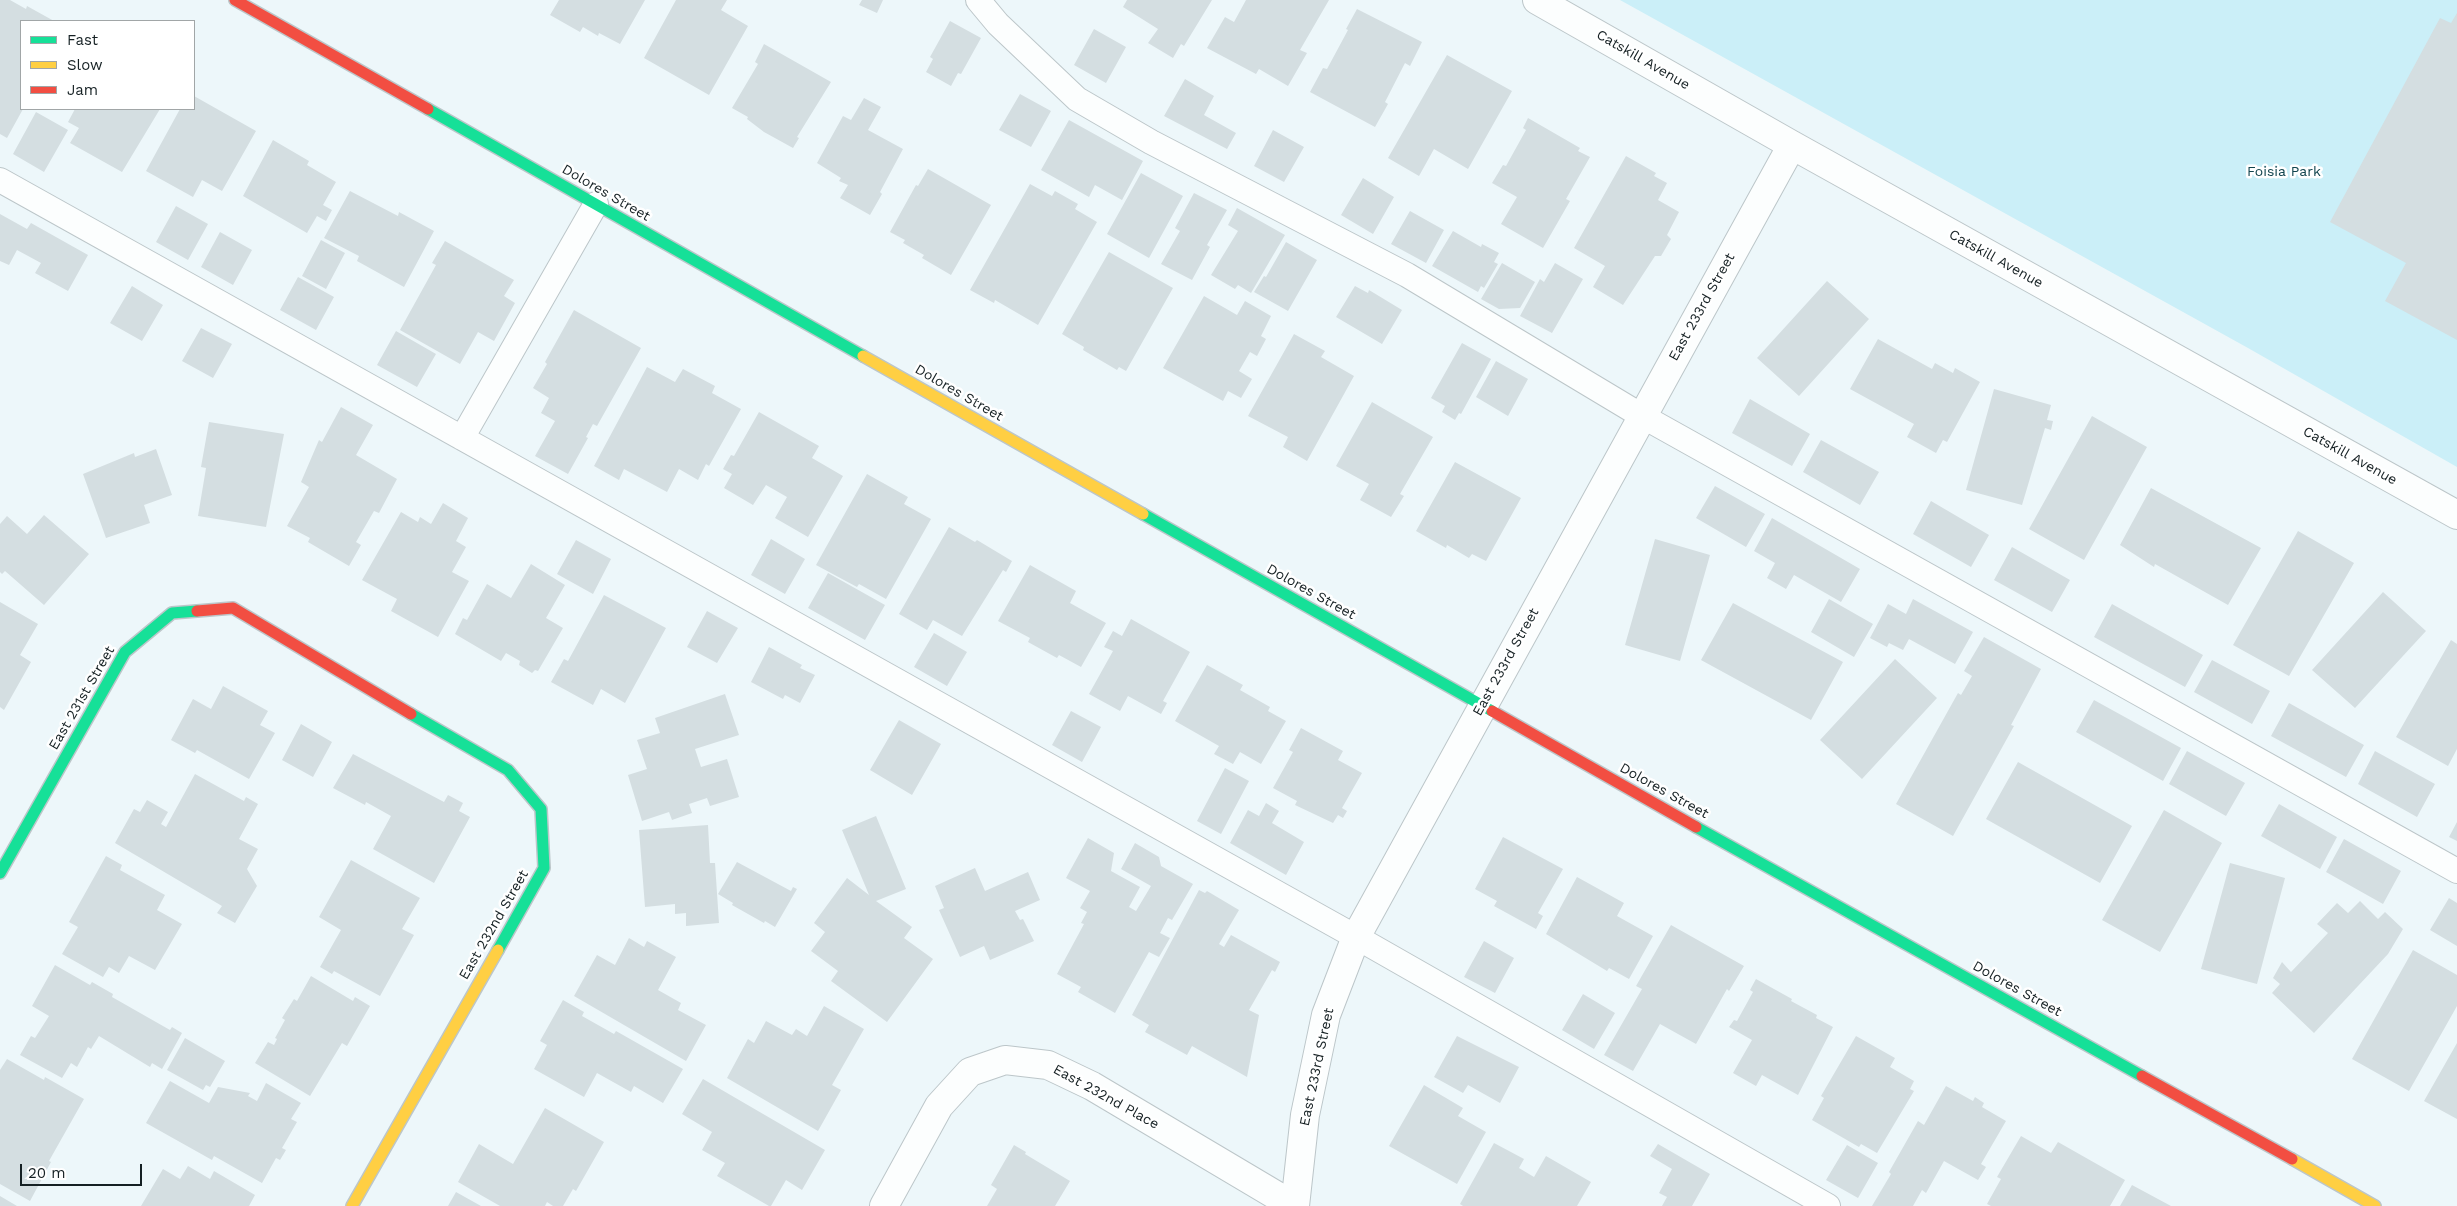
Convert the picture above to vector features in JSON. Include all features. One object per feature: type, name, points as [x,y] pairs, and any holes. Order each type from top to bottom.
[{"type":"street","name":"Dolores Street","points":[[235,0],[1482,706],[2375,1206]]},
{"type":"street","name":"Catskill Avenue","points":[[1537,0],[1792,145],[2457,515]]},
{"type":"street","name":"East 233rd Street","points":[[1294,1206],[1305,1115],[1326,1015],[1356,937],[1792,145]]},
{"type":"street","name":"East 231st Street","points":[[0,873],[125,652],[172,613],[232,608],[368,690]]},
{"type":"street","name":"East 232nd Street","points":[[352,1206],[544,868],[541,809],[508,770],[368,690]]},
{"type":"street","name":"East 232nd Place","points":[[884,1206],[939,1106],[970,1072],[1004,1060],[1048,1065],[1092,1086],[1294,1206]]},
{"type":"lane","points":[[978,0],[998,24],[1077,99],[1151,142],[1407,275],[1642,416],[2457,871]]},
{"type":"lane","points":[[0,180],[1356,937],[1828,1206]]},
{"type":"lane","points":[[462,438],[596,204]]},
{"type":"green space","name":"Foisia Park","points":[[1620,0],[2457,0],[2457,467],[2248,348]]},
{"type":"building","points":[[0,0],[10,0],[26,9],[27,6],[52,20],[20,20],[20,110],[22,110],[7,138],[0,134]]},
{"type":"building","points":[[559,0],[645,0],[620,44],[599,33],[598,36],[583,27],[580,32],[550,15]]},
{"type":"building","points":[[676,0],[727,0],[721,10],[748,26],[709,95],[644,58]]},
{"type":"building","points":[[862,0],[883,0],[877,13],[859,5]]},
{"type":"building","points":[[1127,0],[1212,0],[1184,46],[1181,44],[1173,58],[1148,43],[1158,29],[1123,7]]},
{"type":"building","points":[[1246,0],[1329,0],[1300,50],[1307,53],[1288,86],[1259,69],[1256,74],[1207,48],[1225,17],[1234,22]]},
{"type":"building","points":[[1357,9],[1422,42],[1410,66],[1405,63],[1385,102],[1388,104],[1375,127],[1310,92],[1323,68],[1327,69]]},
{"type":"building","points":[[2457,13],[2457,340],[2385,301],[2406,263],[2330,222],[2440,18],[2451,23]]},
{"type":"building","points":[[950,21],[981,38],[961,74],[958,73],[951,86],[926,72],[933,59],[930,57]]},
{"type":"building","points":[[1094,29],[1126,47],[1106,83],[1074,65]]},
{"type":"building","points":[[764,44],[831,82],[797,137],[799,138],[793,148],[764,132],[747,119],[748,117],[732,108],[758,64],[755,62]]},
{"type":"building","points":[[1447,55],[1512,91],[1468,169],[1434,149],[1419,176],[1388,158]]},
{"type":"building","points":[[1185,79],[1214,96],[1204,115],[1236,133],[1227,149],[1164,116]]},
{"type":"building","points":[[1020,94],[1051,111],[1031,147],[999,130]]},
{"type":"building","points":[[195,97],[256,131],[222,191],[202,180],[193,197],[146,171],[179,110],[195,110]]},
{"type":"building","points":[[864,98],[881,107],[868,130],[903,149],[870,215],[840,198],[848,185],[839,181],[841,178],[817,163],[843,116],[851,120]]},
{"type":"building","points":[[74,110],[159,110],[122,172],[70,143],[79,128],[68,122]]},
{"type":"building","points":[[36,112],[68,130],[44,172],[13,154]]},
{"type":"building","points":[[1528,118],[1580,148],[1578,151],[1590,157],[1566,199],[1570,201],[1543,248],[1501,224],[1517,197],[1492,183],[1503,165],[1506,166],[1526,130],[1523,128]]},
{"type":"building","points":[[1069,120],[1143,161],[1122,200],[1095,185],[1089,197],[1041,170]]},
{"type":"building","points":[[1273,130],[1304,147],[1284,182],[1254,166]]},
{"type":"building","points":[[273,140],[309,161],[307,165],[336,182],[323,205],[332,210],[326,221],[317,216],[307,233],[243,196]]},
{"type":"building","points":[[1626,156],[1656,173],[1654,176],[1667,183],[1658,200],[1679,212],[1667,235],[1671,239],[1661,256],[1655,256],[1623,305],[1593,287],[1605,266],[1574,248]]},
{"type":"building","points":[[928,169],[991,205],[951,275],[922,258],[924,255],[903,243],[905,240],[890,232],[916,185],[918,186]]},
{"type":"building","points":[[1141,173],[1183,196],[1149,258],[1107,234]]},
{"type":"building","points":[[1363,178],[1394,197],[1373,234],[1341,215]]},
{"type":"building","points":[[1030,184],[1052,196],[1055,191],[1078,204],[1075,209],[1097,222],[1038,325],[995,300],[994,303],[970,290]]},
{"type":"building","points":[[350,191],[398,216],[399,212],[434,231],[404,287],[357,261],[359,256],[324,238]]},
{"type":"building","points":[[1194,193],[1227,210],[1207,245],[1210,247],[1192,280],[1161,264],[1180,231],[1175,228]]},
{"type":"building","points":[[176,206],[208,224],[188,260],[156,242]]},
{"type":"building","points":[[1237,208],[1285,235],[1251,293],[1238,285],[1235,289],[1211,275],[1238,231],[1228,225]]},
{"type":"building","points":[[1410,211],[1444,230],[1426,263],[1391,244]]},
{"type":"building","points":[[0,214],[27,229],[31,223],[88,255],[68,291],[35,273],[41,263],[17,250],[9,265],[0,261]]},
{"type":"building","points":[[1453,231],[1481,247],[1482,244],[1499,253],[1494,262],[1498,264],[1484,288],[1481,286],[1478,292],[1432,266]]},
{"type":"building","points":[[220,232],[252,250],[233,285],[201,267]]},
{"type":"building","points":[[321,240],[345,253],[326,289],[302,276]]},
{"type":"building","points":[[445,241],[514,280],[504,296],[515,303],[494,341],[478,332],[460,364],[400,330],[436,265],[432,263]]},
{"type":"building","points":[[1286,242],[1317,260],[1288,311],[1254,292],[1264,276],[1266,277]]},
{"type":"building","points":[[1109,252],[1173,288],[1126,371],[1119,367],[1117,370],[1083,350],[1084,347],[1062,334]]},
{"type":"building","points":[[1502,263],[1535,282],[1520,308],[1499,309],[1481,299]]},
{"type":"building","points":[[1555,263],[1583,279],[1552,333],[1520,316],[1540,279],[1544,282]]},
{"type":"building","points":[[298,277],[334,297],[316,330],[280,310]]},
{"type":"building","points":[[1827,281],[1869,319],[1799,396],[1757,358]]},
{"type":"building","points":[[132,286],[163,305],[142,341],[110,323]]},
{"type":"building","points":[[1355,286],[1368,293],[1369,290],[1402,310],[1382,344],[1336,317]]},
{"type":"building","points":[[1204,296],[1237,315],[1245,301],[1271,316],[1261,336],[1266,339],[1257,356],[1250,352],[1239,371],[1252,379],[1241,398],[1228,391],[1223,401],[1163,368]]},
{"type":"building","points":[[574,310],[641,348],[597,426],[593,424],[586,437],[588,438],[568,474],[535,456],[555,421],[541,413],[549,398],[533,388]]},
{"type":"building","points":[[201,328],[232,344],[213,378],[182,361]]},
{"type":"building","points":[[396,331],[436,354],[417,387],[377,365]]},
{"type":"building","points":[[1294,334],[1325,351],[1321,357],[1354,376],[1307,461],[1283,447],[1288,437],[1248,416]]},
{"type":"building","points":[[1878,339],[1932,369],[1935,363],[1953,373],[1955,368],[1980,382],[1947,442],[1943,440],[1936,453],[1907,437],[1914,424],[1850,389]]},
{"type":"building","points":[[1462,343],[1491,359],[1461,414],[1459,413],[1455,420],[1442,412],[1445,406],[1431,398]]},
{"type":"building","points":[[1496,361],[1528,379],[1508,416],[1476,397]]},
{"type":"building","points":[[647,367],[675,382],[683,369],[715,386],[712,393],[741,409],[709,466],[706,464],[698,480],[679,469],[667,492],[624,469],[619,480],[594,466]]},
{"type":"building","points":[[1994,389],[2051,405],[2047,420],[2053,421],[2051,430],[2045,428],[2022,505],[1966,490]]},
{"type":"building","points":[[1750,399],[1810,434],[1792,466],[1732,433]]},
{"type":"building","points":[[1372,402],[1433,437],[1400,494],[1404,496],[1391,517],[1360,500],[1369,484],[1336,466]]},
{"type":"building","points":[[341,407],[373,425],[356,455],[397,479],[379,513],[374,511],[356,542],[361,545],[349,566],[308,542],[310,538],[287,526],[309,487],[301,482],[319,440],[322,442]]},
{"type":"building","points":[[759,412],[819,446],[812,458],[843,476],[808,537],[775,518],[787,497],[766,485],[753,505],[724,488],[732,474],[723,469],[731,455],[734,456]]},
{"type":"building","points":[[2092,416],[2147,447],[2084,560],[2029,529]]},
{"type":"building","points":[[209,422],[284,434],[266,527],[198,516],[206,468],[201,467]]},
{"type":"building","points":[[1821,440],[1879,472],[1860,505],[1803,472]]},
{"type":"building","points":[[156,449],[172,495],[144,505],[150,523],[106,538],[83,474],[134,453],[135,457]]},
{"type":"building","points":[[1455,462],[1521,498],[1486,561],[1472,554],[1469,558],[1447,545],[1446,548],[1416,531]]},
{"type":"building","points":[[867,474],[908,497],[904,504],[931,519],[886,599],[859,584],[857,587],[816,565]]},
{"type":"building","points":[[1715,486],[1765,514],[1746,547],[1696,518]]},
{"type":"building","points":[[2151,488],[2261,548],[2228,605],[2155,564],[2154,567],[2120,545]]},
{"type":"building","points":[[1931,501],[1989,535],[1971,567],[1913,534]]},
{"type":"building","points":[[443,503],[468,518],[456,541],[466,547],[452,572],[469,581],[438,637],[391,611],[397,599],[362,580],[401,512],[418,522],[420,517],[431,524]]},
{"type":"building","points":[[44,515],[89,554],[44,605],[5,571],[2,574],[0,572],[0,524],[7,516],[27,534]]},
{"type":"building","points":[[1772,518],[1860,569],[1841,602],[1794,575],[1786,589],[1767,578],[1775,563],[1754,551]]},
{"type":"building","points":[[949,527],[975,542],[977,540],[1012,561],[1006,572],[1003,570],[962,636],[933,620],[927,630],[899,614]]},
{"type":"building","points":[[2298,531],[2354,563],[2289,676],[2233,645]]},
{"type":"building","points":[[771,539],[805,559],[785,594],[751,575]]},
{"type":"building","points":[[1655,539],[1710,555],[1680,661],[1625,645]]},
{"type":"building","points":[[576,540],[611,559],[593,594],[557,574]]},
{"type":"building","points":[[2012,547],[2070,580],[2052,612],[1994,580]]},
{"type":"building","points":[[531,564],[565,585],[546,618],[563,628],[538,671],[535,670],[532,673],[519,665],[520,661],[506,653],[501,661],[455,634],[463,618],[467,620],[487,584],[511,598]]},
{"type":"building","points":[[1030,565],[1076,591],[1070,603],[1106,623],[1081,667],[1059,655],[1057,658],[1028,642],[1030,638],[998,621]]},
{"type":"building","points":[[828,573],[885,605],[865,640],[808,608]]},
{"type":"building","points":[[2383,592],[2426,631],[2355,708],[2312,670]]},
{"type":"building","points":[[604,595],[666,628],[625,703],[601,689],[593,705],[551,682],[564,659],[568,661]]},
{"type":"building","points":[[1829,599],[1873,624],[1854,657],[1811,632]]},
{"type":"building","points":[[1913,599],[1973,632],[1955,664],[1909,639],[1903,650],[1889,643],[1887,647],[1870,638],[1888,604],[1906,614]]},
{"type":"building","points":[[0,602],[38,624],[20,655],[31,662],[4,710],[0,707]]},
{"type":"building","points":[[1733,603],[1843,662],[1811,720],[1701,660]]},
{"type":"building","points":[[2112,604],[2203,655],[2185,687],[2094,637]]},
{"type":"building","points":[[707,611],[738,628],[717,663],[687,647]]},
{"type":"building","points":[[1131,619],[1190,652],[1163,701],[1167,703],[1161,714],[1128,696],[1120,711],[1089,694],[1113,651],[1104,647],[1113,631],[1122,636]]},
{"type":"building","points":[[934,633],[967,652],[947,686],[914,667]]},
{"type":"building","points":[[1984,637],[2041,669],[2011,725],[2014,726],[1953,836],[1896,804],[1958,693],[1961,695],[1972,676],[1964,671]]},
{"type":"building","points":[[2451,640],[2457,644],[2457,749],[2448,766],[2396,737]]},
{"type":"building","points":[[769,647],[802,665],[800,668],[815,675],[800,703],[785,695],[783,699],[751,682]]},
{"type":"building","points":[[1895,659],[1937,698],[1862,779],[1820,740]]},
{"type":"building","points":[[2212,660],[2270,691],[2252,724],[2194,692]]},
{"type":"building","points":[[1207,665],[1243,685],[1240,690],[1270,707],[1268,711],[1286,721],[1261,764],[1240,752],[1233,764],[1214,754],[1219,746],[1175,721]]},
{"type":"building","points":[[223,686],[268,711],[260,725],[275,733],[249,779],[197,750],[195,753],[171,740],[193,699],[211,709]]},
{"type":"building","points":[[725,694],[739,735],[695,749],[701,767],[727,759],[739,797],[710,806],[707,798],[689,804],[692,813],[672,820],[669,812],[642,821],[628,775],[647,769],[637,740],[660,733],[655,718]]},
{"type":"building","points":[[2094,700],[2181,748],[2163,781],[2076,732]]},
{"type":"building","points":[[2289,703],[2364,745],[2346,777],[2271,736]]},
{"type":"building","points":[[1071,711],[1101,727],[1082,762],[1052,745]]},
{"type":"building","points":[[899,720],[941,744],[912,795],[870,770]]},
{"type":"building","points":[[301,724],[332,742],[313,777],[282,760]]},
{"type":"building","points":[[1301,728],[1343,751],[1338,760],[1362,773],[1342,808],[1347,811],[1343,818],[1338,815],[1333,823],[1295,805],[1297,801],[1273,788],[1293,752],[1289,750]]},
{"type":"building","points":[[2187,751],[2245,783],[2226,816],[2169,784]]},
{"type":"building","points":[[2375,751],[2435,784],[2417,817],[2358,784]]},
{"type":"building","points":[[353,754],[444,802],[448,795],[463,803],[459,811],[470,817],[434,883],[373,849],[391,816],[366,802],[365,805],[333,788]]},
{"type":"building","points":[[2018,762],[2132,826],[2100,883],[1986,819]]},
{"type":"building","points":[[1225,768],[1249,781],[1221,834],[1197,821]]},
{"type":"building","points":[[195,774],[244,801],[246,797],[258,804],[239,839],[258,849],[247,869],[257,886],[235,923],[217,913],[222,906],[115,843],[134,809],[140,812],[147,800],[168,812],[161,824],[166,827]]},
{"type":"building","points":[[1266,803],[1279,811],[1272,823],[1304,842],[1286,875],[1230,843],[1248,810],[1259,816]]},
{"type":"building","points":[[2279,804],[2337,837],[2320,869],[2261,836]]},
{"type":"building","points":[[2164,810],[2222,843],[2160,952],[2102,920]]},
{"type":"building","points":[[876,816],[906,889],[876,901],[912,927],[904,938],[933,959],[887,1022],[831,981],[838,971],[811,951],[825,932],[814,923],[847,878],[869,895],[842,830]]},
{"type":"building","points":[[2457,822],[2457,841],[2449,837]]},
{"type":"building","points":[[708,825],[710,863],[715,863],[719,923],[686,926],[686,913],[675,914],[675,904],[645,907],[639,830]]},
{"type":"building","points":[[1503,837],[1563,869],[1538,913],[1543,916],[1536,929],[1494,906],[1497,901],[1475,889]]},
{"type":"building","points":[[1088,838],[1114,853],[1111,871],[1140,887],[1129,907],[1136,911],[1151,886],[1121,869],[1135,843],[1159,857],[1161,866],[1193,884],[1172,920],[1168,918],[1160,933],[1170,938],[1159,957],[1149,952],[1115,1013],[1078,992],[1081,987],[1057,974],[1084,924],[1081,923],[1087,912],[1080,908],[1090,891],[1066,878]]},
{"type":"building","points":[[2344,839],[2401,871],[2383,904],[2326,872]]},
{"type":"building","points":[[106,856],[122,865],[120,870],[165,895],[157,910],[182,924],[155,970],[129,956],[119,973],[109,967],[103,977],[62,954],[78,927],[69,922]]},
{"type":"building","points":[[351,860],[420,898],[402,929],[414,935],[380,996],[334,971],[332,974],[320,967],[341,930],[319,917]]},
{"type":"building","points":[[737,862],[791,891],[793,887],[797,889],[775,927],[732,905],[733,903],[718,894]]},
{"type":"building","points":[[2230,863],[2285,878],[2257,984],[2201,969]]},
{"type":"building","points":[[975,868],[985,891],[1028,872],[1040,900],[1015,911],[1020,920],[1023,919],[1034,941],[990,960],[984,946],[960,957],[939,910],[944,908],[935,886]]},
{"type":"building","points":[[1577,877],[1624,903],[1617,916],[1653,936],[1629,979],[1609,968],[1607,971],[1546,934]]},
{"type":"building","points":[[1199,890],[1205,893],[1207,891],[1239,910],[1219,944],[1224,947],[1231,935],[1280,962],[1275,972],[1272,970],[1249,1010],[1259,1015],[1247,1077],[1192,1046],[1187,1055],[1145,1032],[1149,1025],[1132,1015]]},
{"type":"building","points":[[2449,898],[2457,903],[2457,946],[2430,930]]},
{"type":"building","points":[[2360,901],[2378,919],[2385,912],[2403,929],[2388,954],[2314,1033],[2272,993],[2280,984],[2273,978],[2282,962],[2291,972],[2328,933],[2317,924],[2337,903],[2348,913]]},
{"type":"building","points":[[1671,925],[1744,966],[1729,991],[1727,989],[1696,1044],[1660,1024],[1633,1071],[1604,1055],[1642,989],[1636,986]]},
{"type":"building","points":[[629,938],[644,947],[647,941],[676,957],[658,990],[681,1003],[678,1010],[706,1025],[686,1061],[574,996],[597,955],[615,965]]},
{"type":"building","points":[[1484,941],[1514,958],[1495,993],[1464,977]]},
{"type":"building","points":[[2413,950],[2457,975],[2457,1006],[2409,1091],[2352,1059]]},
{"type":"building","points":[[55,965],[90,985],[92,982],[113,994],[112,997],[170,1030],[172,1027],[182,1033],[162,1069],[152,1063],[150,1067],[99,1036],[91,1049],[88,1047],[77,1067],[71,1063],[62,1078],[20,1055],[31,1036],[35,1038],[49,1016],[32,1006]]},
{"type":"building","points":[[311,976],[353,1001],[355,997],[370,1006],[347,1046],[342,1043],[310,1096],[255,1063],[268,1042],[274,1045],[277,1039],[275,1038],[285,1020],[282,1018],[294,999],[297,1001]]},
{"type":"building","points":[[1756,979],[1792,999],[1791,1001],[1817,1015],[1816,1018],[1833,1027],[1798,1095],[1762,1075],[1756,1086],[1733,1073],[1752,1040],[1729,1027],[1734,1020],[1737,1021],[1753,992],[1750,990]]},
{"type":"building","points":[[1583,994],[1615,1013],[1594,1049],[1562,1030]]},
{"type":"building","points":[[563,1000],[584,1012],[582,1016],[614,1034],[616,1031],[683,1069],[663,1103],[634,1086],[631,1092],[597,1073],[584,1097],[534,1069],[547,1045],[540,1041]]},
{"type":"building","points":[[824,1006],[864,1029],[832,1085],[841,1090],[818,1131],[727,1078],[748,1039],[754,1043],[766,1021],[792,1035],[796,1029],[807,1036]]},
{"type":"building","points":[[1457,1036],[1519,1067],[1500,1103],[1468,1085],[1463,1093],[1434,1077]]},
{"type":"building","points":[[1856,1036],[1895,1058],[1890,1067],[1914,1081],[1910,1089],[1914,1091],[1877,1153],[1861,1144],[1859,1147],[1812,1120],[1824,1098],[1821,1096]]},
{"type":"building","points":[[185,1038],[225,1061],[210,1087],[206,1085],[203,1090],[167,1070]]},
{"type":"building","points":[[2457,1043],[2457,1119],[2424,1101]]},
{"type":"building","points":[[7,1059],[44,1080],[45,1077],[84,1099],[49,1161],[51,1162],[30,1201],[0,1184],[0,1070]]},
{"type":"building","points":[[703,1079],[825,1150],[802,1190],[786,1180],[771,1206],[769,1206],[717,1176],[725,1163],[702,1150],[712,1132],[682,1114]]},
{"type":"building","points":[[170,1081],[209,1103],[218,1087],[250,1093],[248,1096],[257,1101],[266,1083],[301,1103],[291,1119],[297,1122],[282,1148],[286,1150],[280,1160],[276,1158],[262,1183],[214,1156],[212,1160],[146,1123]]},
{"type":"building","points":[[1424,1085],[1463,1108],[1458,1116],[1486,1132],[1457,1184],[1389,1146]]},
{"type":"building","points":[[1946,1086],[1973,1101],[1975,1097],[1984,1103],[1982,1107],[2006,1121],[1981,1164],[1986,1167],[1978,1180],[1944,1161],[1926,1193],[1922,1190],[1913,1206],[1872,1206],[1918,1121],[1924,1125]]},
{"type":"building","points":[[545,1108],[604,1142],[576,1191],[573,1189],[563,1206],[553,1206],[547,1202],[545,1206],[500,1206],[458,1182],[479,1144],[513,1164]]},
{"type":"building","points":[[2021,1136],[2051,1153],[2058,1142],[2125,1180],[2110,1206],[1991,1206],[1987,1204],[2001,1179],[1997,1177]]},
{"type":"building","points":[[1494,1143],[1524,1159],[1519,1168],[1534,1177],[1546,1156],[1591,1182],[1577,1206],[1463,1206],[1460,1204]]},
{"type":"building","points":[[1658,1144],[1710,1174],[1692,1206],[1662,1206],[1667,1197],[1659,1193],[1672,1169],[1650,1156]]},
{"type":"building","points":[[1014,1145],[1026,1152],[1025,1154],[1070,1181],[1055,1206],[987,1206],[997,1189],[991,1185]]},
{"type":"building","points":[[1847,1145],[1878,1163],[1858,1198],[1826,1180]]},
{"type":"building","points":[[188,1166],[210,1179],[214,1171],[255,1195],[249,1206],[141,1206],[163,1169],[180,1179]]},
{"type":"building","points":[[2132,1185],[2171,1206],[2120,1206]]},
{"type":"building","points":[[456,1192],[481,1206],[448,1206]]},
{"type":"building","points":[[0,1196],[17,1206],[0,1206]]},
{"type":"traffic: fast","points":[[428,109],[863,356]]},
{"type":"traffic: fast","points":[[1143,514],[1492,711]]},
{"type":"traffic: fast","points":[[0,873],[125,652],[172,613],[197,611]]},
{"type":"traffic: fast","points":[[411,714],[508,770],[541,809],[544,868],[498,950]]},
{"type":"traffic: fast","points":[[1696,827],[2142,1076]]},
{"type":"traffic: slow","points":[[863,356],[1143,514]]},
{"type":"traffic: slow","points":[[352,1206],[498,950]]},
{"type":"traffic: slow","points":[[2292,1159],[2375,1206]]},
{"type":"traffic: jam","points":[[235,0],[428,109]]},
{"type":"traffic: jam","points":[[197,611],[233,608],[411,714]]},
{"type":"traffic: jam","points":[[1492,711],[1696,827]]},
{"type":"traffic: jam","points":[[2142,1076],[2292,1159]]}]
